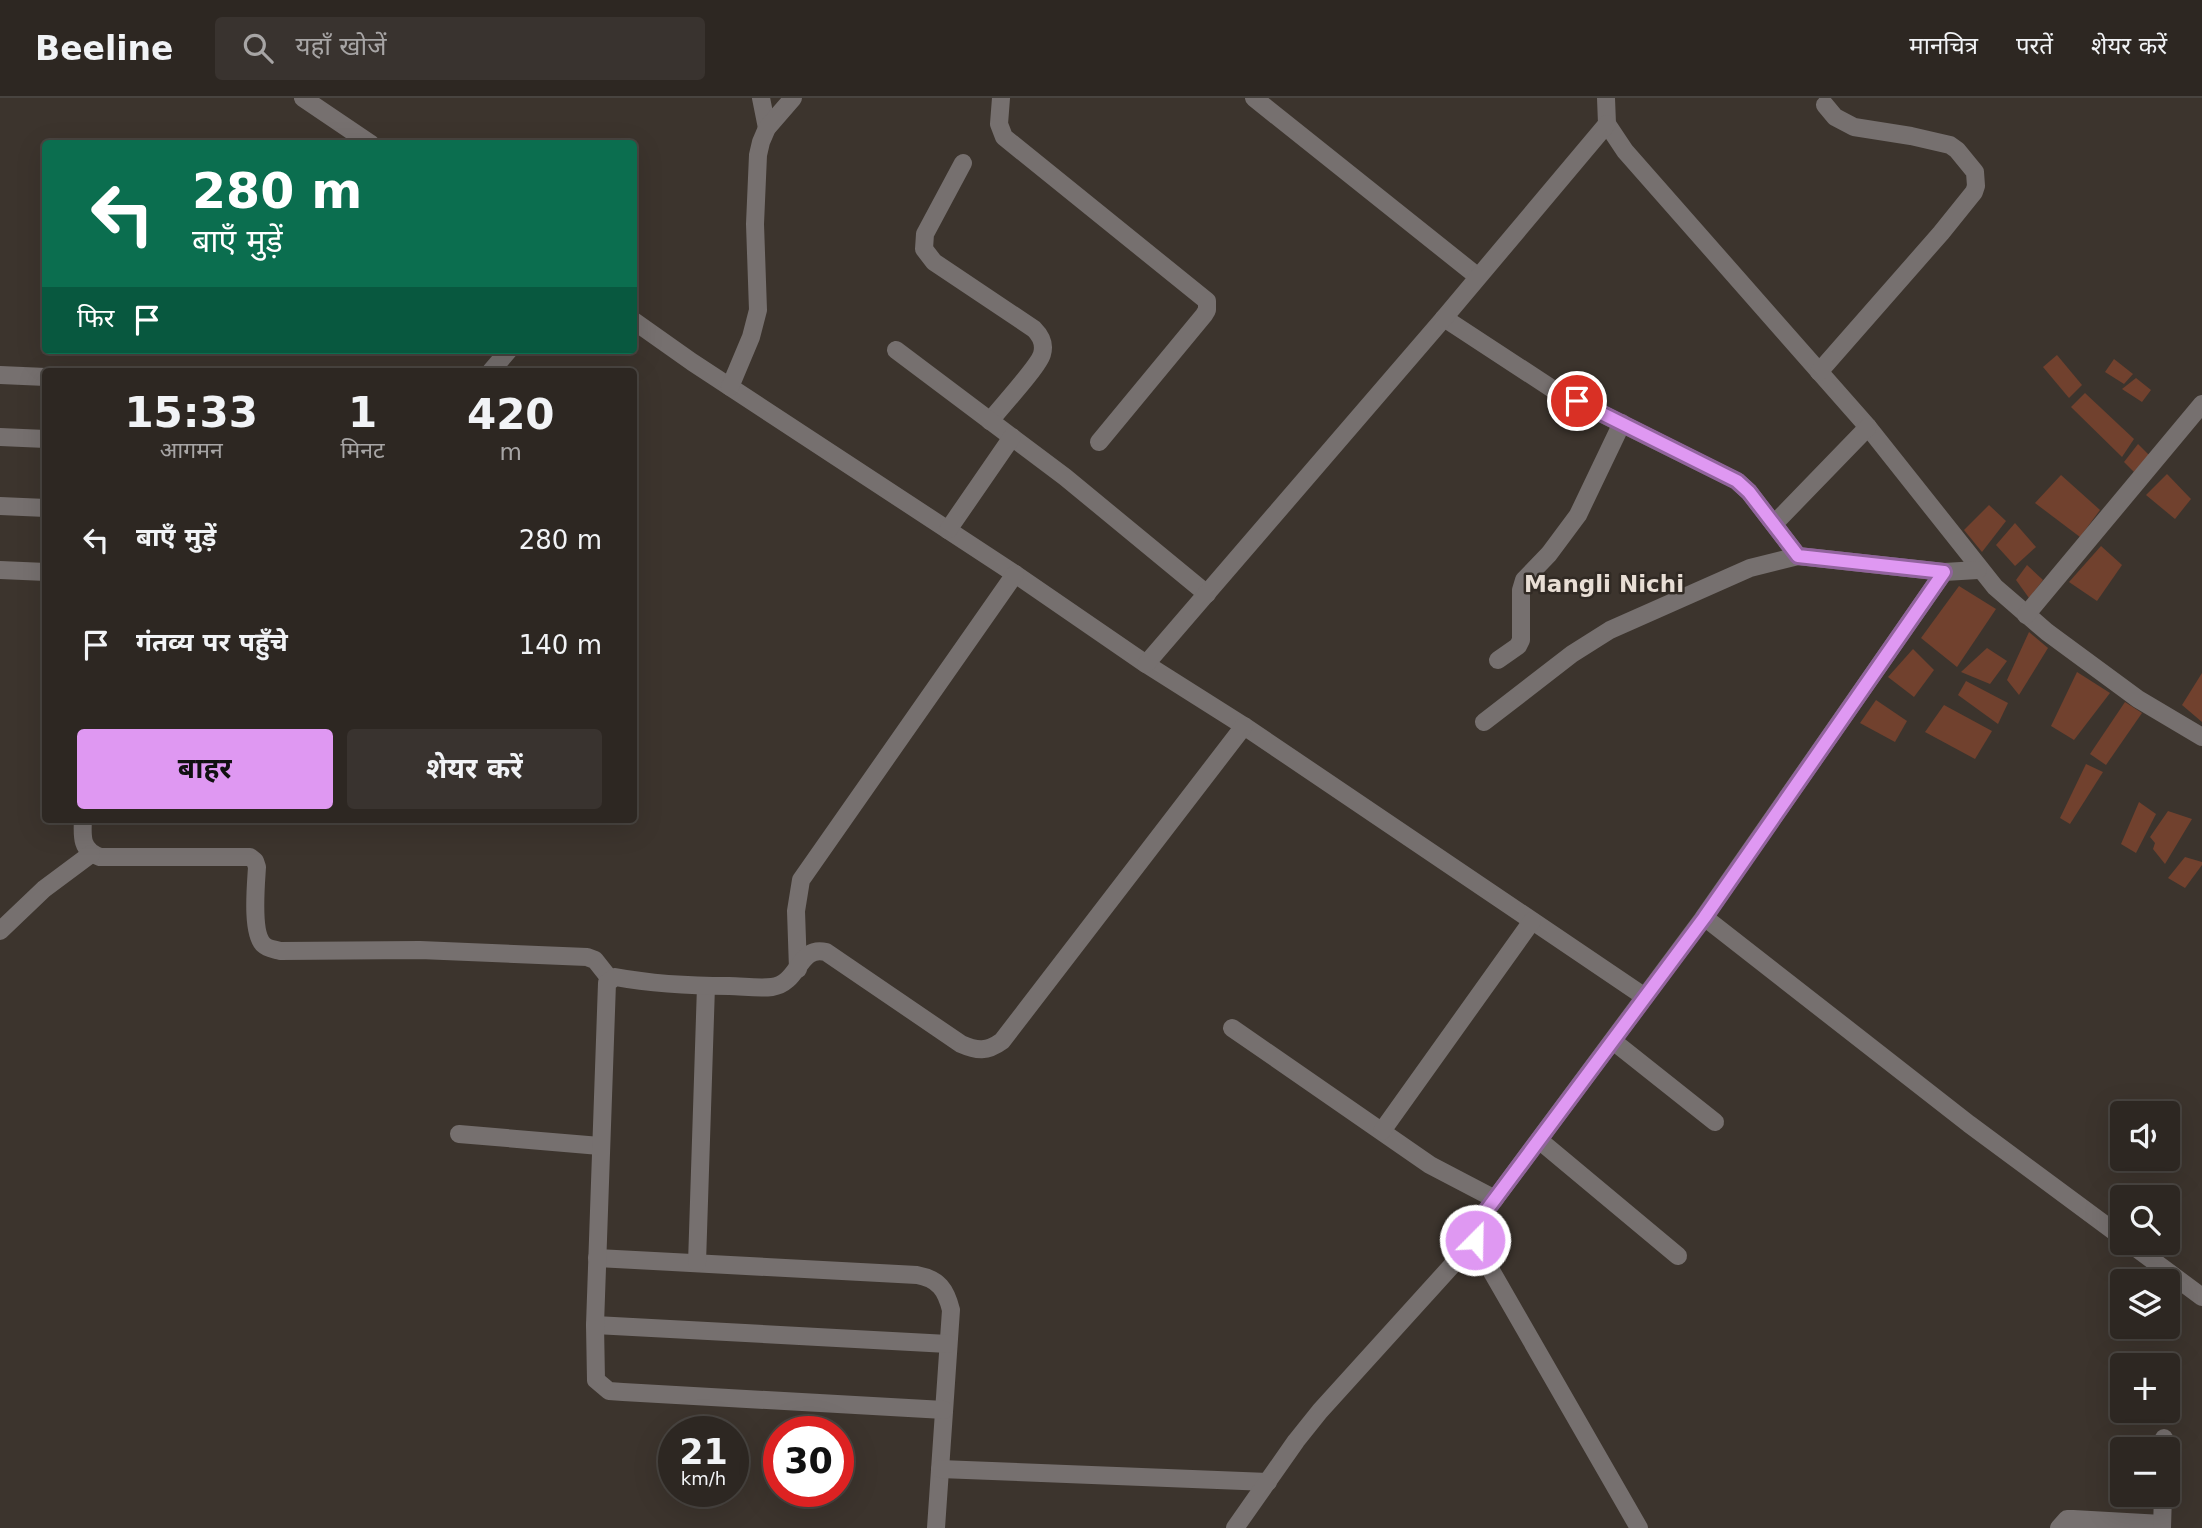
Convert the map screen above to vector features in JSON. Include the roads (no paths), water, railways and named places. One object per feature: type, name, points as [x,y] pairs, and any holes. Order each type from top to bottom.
[{"type":"street","points":[[303,98],[365,140]]},
{"type":"street","points":[[761,98],[767,128]]},
{"type":"street","points":[[730,387],[751,337],[758,310],[755,224],[758,155],[767,128],[793,98]]},
{"type":"street","points":[[1001,98],[1000,131],[1010,143],[1207,301],[1204,315],[1098,443]]},
{"type":"street","points":[[1254,98],[1477,276]]},
{"type":"street","points":[[1606,98],[1607,124],[1625,151],[1868,427],[1979,570],[2026,615],[2138,699],[2202,737]]},
{"type":"street","points":[[1819,372],[1941,233],[1976,186],[1972,167],[1950,145],[1854,127],[1835,117],[1825,106]]},
{"type":"street","points":[[1146,664],[1607,124]]},
{"type":"street","points":[[963,163],[925,234],[924,249],[934,262],[1034,329],[1042,338],[1043,345],[1040,359],[990,421]]},
{"type":"street","points":[[1444,318],[1534,378],[1737,481],[1749,492],[1798,556]]},
{"type":"street","points":[[637,323],[1146,664],[1244,726],[1645,997]]},
{"type":"street","points":[[896,350],[1065,477],[1207,594]]},
{"type":"street","points":[[495,368],[506,354]]},
{"type":"street","points":[[0,375],[42,377]]},
{"type":"street","points":[[2026,615],[2202,404]]},
{"type":"street","points":[[1498,660],[1518,646],[1521,640],[1521,590],[1524,580],[1549,554],[1578,515],[1622,423]]},
{"type":"street","points":[[1774,524],[1868,427]]},
{"type":"street","points":[[948,530],[1012,437]]},
{"type":"street","points":[[0,438],[42,439]]},
{"type":"street","points":[[0,506],[42,508]]},
{"type":"street","points":[[1484,722],[1572,654],[1610,630],[1751,568],[1798,556],[1944,572],[1979,570]]},
{"type":"street","points":[[0,570],[42,572]]},
{"type":"street","points":[[1639,1528],[1475,1240],[1475,1231],[1480,1219],[1704,918],[1944,572]]},
{"type":"street","points":[[798,969],[796,911],[801,880],[1015,574]]},
{"type":"street","points":[[944,1410],[609,1391],[596,1380],[594,1325],[605,989],[610,979],[615,977],[671,986],[773,987],[790,978],[811,951],[827,952],[961,1044],[974,1050],[986,1050],[1002,1041],[1244,726]]},
{"type":"street","points":[[83,823],[82,838],[85,846],[91,854],[100,857],[250,857],[257,867],[256,931],[264,945],[280,951],[420,950],[579,957],[594,960],[610,979]]},
{"type":"street","points":[[0,932],[44,888],[91,854]]},
{"type":"street","points":[[1704,918],[1969,1124],[2110,1228]]},
{"type":"street","points":[[1382,1131],[1532,920]]},
{"type":"street","points":[[698,1263],[706,986]]},
{"type":"street","points":[[1232,1028],[1443,1173],[1495,1199]]},
{"type":"street","points":[[1613,1041],[1715,1122]]},
{"type":"street","points":[[459,1135],[600,1146]]},
{"type":"street","points":[[1539,1140],[1678,1255]]},
{"type":"street","points":[[1235,1528],[1320,1411],[1475,1240]]},
{"type":"street","points":[[2145,1255],[2202,1297]]},
{"type":"street","points":[[597,1258],[929,1277],[940,1283],[947,1294],[951,1310],[936,1528]]},
{"type":"street","points":[[594,1325],[948,1344]]},
{"type":"street","points":[[940,1469],[1268,1482]]},
{"type":"street","points":[[2059,1528],[2067,1519],[2073,1518],[2162,1526],[2163,1507]]},
{"type":"district","name":"Mangli Nichi","points":[[1604,584]]}]
